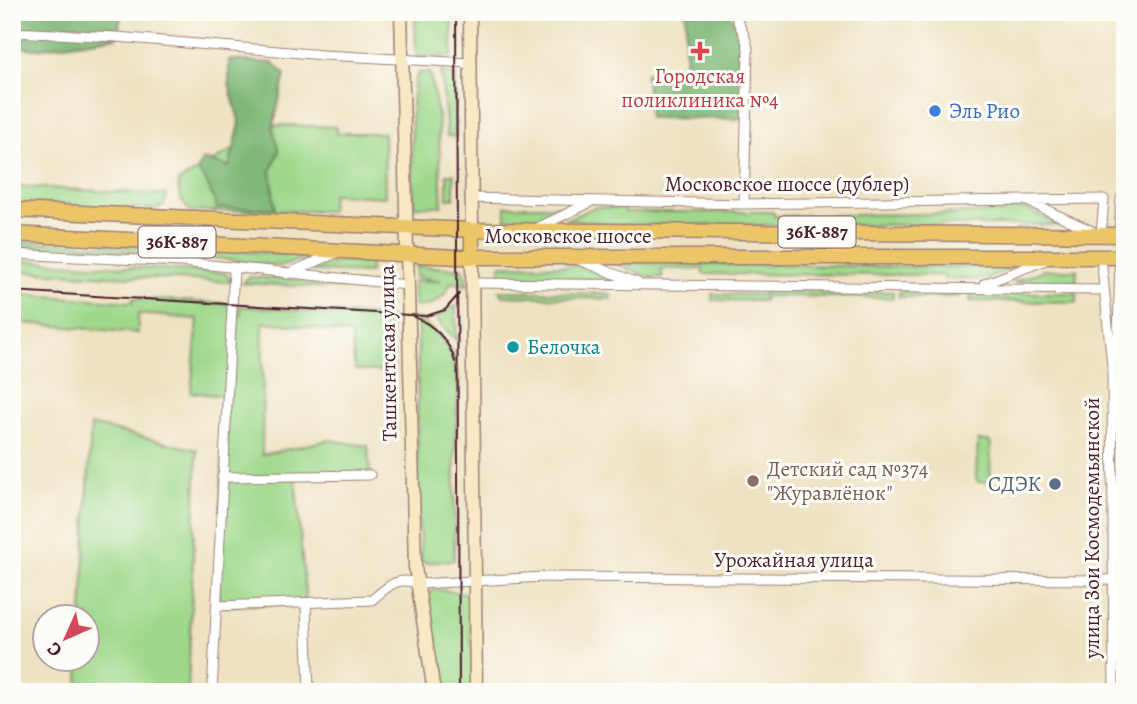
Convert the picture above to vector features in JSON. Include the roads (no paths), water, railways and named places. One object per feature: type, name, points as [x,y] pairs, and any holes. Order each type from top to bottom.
[{"type":"main road","name":"Ташкентская улица","points":[[401,12],[414,541],[433,692]]},
{"type":"main road","points":[[471,12],[476,692]]},
{"type":"main road","name":"Московское шоссе","points":[[12,210],[472,230],[1123,235]]},
{"type":"main road","name":"Московское шоссе","points":[[12,234],[472,257],[1122,257]]},
{"type":"main road","name":"улица Зои Космодемьянской","points":[[1101,235],[1101,257]]},
{"type":"main road","name":"улица Зои Космодемьянской","points":[[1122,257],[1123,235]]},
{"type":"street","points":[[734,12],[738,26],[747,39],[748,49],[744,204]]},
{"type":"street","points":[[12,32],[127,37],[401,61],[470,64]]},
{"type":"street","name":"Московское шоссе (дублер)","points":[[471,198],[590,203],[744,204],[1104,199]]},
{"type":"street","name":"улица Зои Космодемьянской","points":[[1123,198],[1123,235]]},
{"type":"street","name":"улица Зои Космодемьянской","points":[[1101,235],[1104,199]]},
{"type":"street","points":[[1027,201],[1101,235]]},
{"type":"street","points":[[532,230],[590,203]]},
{"type":"street","points":[[286,275],[342,251]]},
{"type":"street","points":[[12,254],[181,262],[286,275],[408,285]]},
{"type":"street","points":[[572,257],[642,285]]},
{"type":"street","points":[[979,286],[1053,257]]},
{"type":"street","name":"улица Зои Космодемьянской","points":[[1101,257],[1112,365],[1114,692]]},
{"type":"street","name":"улица Зои Космодемьянской","points":[[1112,365],[1118,336],[1122,257]]},
{"type":"street","points":[[212,692],[234,269]]},
{"type":"street","points":[[474,283],[979,286],[1104,290]]},
{"type":"street","points":[[222,477],[370,475]]},
{"type":"street","name":"Урожайная улица","points":[[419,584],[543,577],[1113,580]]},
{"type":"street","points":[[217,606],[372,600],[391,582],[404,578],[419,584]]},
{"type":"street","points":[[306,603],[309,692]]},
{"type":"tram line","points":[[456,12],[459,692]]},
{"type":"tram line","points":[[12,291],[426,316],[445,310],[459,294]]},
{"type":"tram line","points":[[414,317],[440,334],[455,362]]},
{"type":"place","name":"Городская поликлиника №4","points":[[700,51]]},
{"type":"place","name":"Эль Рио","points":[[935,111]]},
{"type":"place","name":"Белочка","points":[[513,347]]},
{"type":"place","name":"Детский сад №374 \"Журавлёнок\"","points":[[753,481]]},
{"type":"place","name":"СДЭК","points":[[1055,484]]}]
